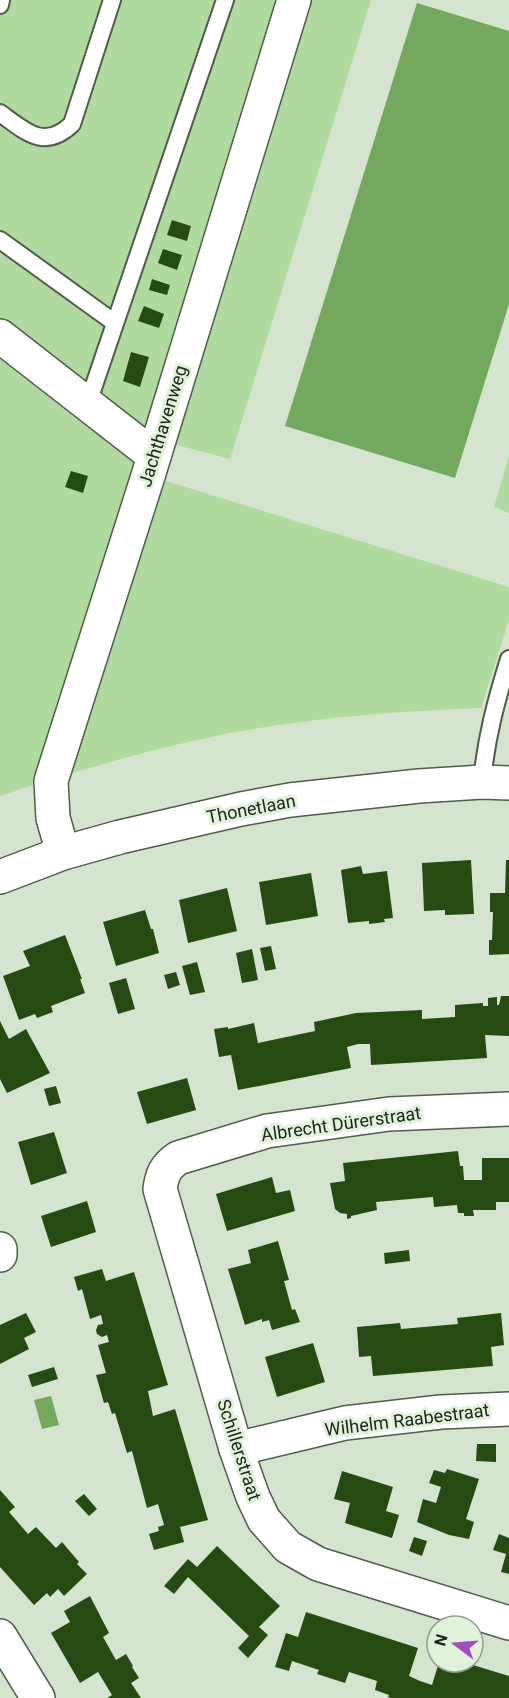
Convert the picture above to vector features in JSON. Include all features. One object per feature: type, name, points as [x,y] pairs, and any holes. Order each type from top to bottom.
[{"type":"street","name":"Jachthavenweg","points":[[63,853],[53,818],[51,781],[294,0]]},
{"type":"street","points":[[0,336],[154,456]]},
{"type":"street","name":"Thonetlaan","points":[[0,878],[63,853],[219,814],[290,800],[496,782]]},
{"type":"street","name":"Albrecht Dürerstraat","points":[[160,1189],[162,1175],[168,1165],[178,1158],[267,1131],[389,1114],[509,1108]]},
{"type":"street","name":"Schillerstraat","points":[[160,1189],[236,1449],[264,1520],[288,1547],[318,1564],[509,1623]]},
{"type":"street","points":[[0,1249],[0,1255]]},
{"type":"street","name":"Wilhelm Raabestraat","points":[[236,1449],[345,1423],[441,1412],[509,1409]]},
{"type":"street","points":[[0,1636],[38,1698]]},
{"type":"lane","points":[[0,5],[2,0]]},
{"type":"lane","points":[[0,113],[26,131],[51,138],[63,133],[72,124],[112,0]]},
{"type":"lane","points":[[88,403],[225,0]]},
{"type":"lane","points":[[0,240],[115,323]]},
{"type":"lane","points":[[496,782],[485,748],[492,714],[509,659]]},
{"type":"shaded area","points":[[0,0],[371,0],[230,459],[173,444],[163,480],[509,587],[509,620],[481,708],[361,715],[241,731],[120,759],[0,796]]},
{"type":"shaded area","points":[[417,3],[509,31],[509,304],[455,478],[285,426]]},
{"type":"shaded area","points":[[509,456],[509,513],[494,507]]},
{"type":"shaded area","points":[[51,1396],[59,1425],[42,1429],[34,1400]]},
{"type":"building","points":[[172,220],[191,226],[187,241],[167,235]]},
{"type":"building","points":[[163,249],[182,255],[177,270],[158,263]]},
{"type":"building","points":[[152,279],[170,285],[167,295],[149,290]]},
{"type":"building","points":[[144,306],[164,314],[159,328],[138,321]]},
{"type":"building","points":[[131,352],[149,357],[140,387],[123,381]]},
{"type":"building","points":[[71,471],[88,476],[83,493],[65,487]]},
{"type":"building","points":[[471,860],[474,914],[445,915],[445,910],[424,911],[422,863]]},
{"type":"building","points":[[506,860],[509,860],[509,954],[489,955],[493,912],[490,912],[490,893],[505,893]]},
{"type":"building","points":[[361,866],[363,874],[387,871],[393,918],[384,919],[385,922],[369,924],[369,921],[348,923],[341,870]]},
{"type":"building","points":[[311,873],[318,916],[266,925],[259,882]]},
{"type":"building","points":[[227,888],[237,931],[188,943],[179,900]]},
{"type":"building","points":[[145,910],[159,953],[116,966],[103,922]]},
{"type":"building","points":[[65,935],[85,993],[51,1006],[53,1012],[37,1018],[35,1014],[19,1020],[3,976],[30,966],[23,951]]},
{"type":"building","points":[[271,946],[276,969],[265,971],[260,948]]},
{"type":"building","points":[[252,949],[258,980],[242,983],[236,953]]},
{"type":"building","points":[[197,962],[205,992],[190,995],[182,966]]},
{"type":"building","points":[[176,972],[180,985],[168,989],[164,975]]},
{"type":"building","points":[[126,978],[135,1009],[118,1014],[109,983]]},
{"type":"building","points":[[501,996],[509,996],[509,1036],[485,1035],[487,1058],[371,1065],[370,1044],[358,1044],[347,1047],[351,1068],[238,1090],[231,1055],[219,1057],[214,1029],[228,1027],[228,1029],[254,1023],[258,1043],[315,1031],[314,1022],[356,1013],[422,1010],[422,1019],[455,1017],[455,1005],[483,1003],[483,1006],[488,1006],[488,998],[497,997],[497,1005],[499,1005]]},
{"type":"building","points":[[0,1021],[9,1039],[26,1029],[50,1073],[7,1093],[0,1079]]},
{"type":"building","points":[[187,1078],[196,1110],[147,1124],[137,1092]]},
{"type":"building","points":[[56,1086],[61,1103],[49,1106],[44,1089]]},
{"type":"building","points":[[54,1132],[67,1173],[31,1185],[18,1142]]},
{"type":"building","points":[[458,1151],[460,1166],[463,1166],[464,1180],[482,1180],[482,1158],[509,1158],[509,1202],[496,1202],[496,1210],[473,1210],[474,1216],[464,1216],[464,1213],[458,1213],[457,1205],[434,1207],[433,1197],[376,1202],[377,1210],[347,1219],[347,1214],[335,1209],[330,1183],[345,1181],[343,1163]]},
{"type":"building","points":[[272,1177],[276,1193],[290,1190],[295,1211],[227,1231],[216,1194]]},
{"type":"building","points":[[87,1201],[96,1232],[51,1247],[41,1216]]},
{"type":"building","points":[[278,1241],[289,1280],[284,1281],[292,1310],[295,1309],[300,1322],[272,1330],[269,1320],[262,1322],[262,1319],[245,1325],[228,1269],[251,1263],[248,1250]]},
{"type":"building","points":[[409,1250],[410,1261],[385,1264],[384,1253]]},
{"type":"building","points":[[102,1269],[106,1281],[134,1272],[168,1385],[148,1391],[153,1416],[175,1409],[208,1520],[180,1527],[184,1542],[154,1550],[149,1534],[159,1531],[158,1527],[164,1525],[158,1504],[147,1508],[132,1451],[127,1453],[115,1413],[112,1414],[108,1402],[104,1403],[96,1375],[106,1373],[98,1345],[109,1342],[107,1335],[102,1337],[97,1334],[98,1325],[103,1324],[101,1315],[90,1319],[82,1289],[78,1291],[74,1277]]},
{"type":"building","points":[[26,1313],[36,1332],[24,1338],[29,1349],[0,1364],[0,1325]]},
{"type":"building","points":[[501,1313],[504,1345],[491,1347],[493,1366],[373,1376],[371,1356],[359,1357],[357,1327],[400,1323],[401,1329],[458,1324],[457,1318]]},
{"type":"building","points":[[313,1343],[325,1382],[277,1397],[265,1357]]},
{"type":"building","points":[[54,1367],[58,1379],[32,1387],[28,1375]]},
{"type":"building","points":[[477,1444],[496,1444],[496,1462],[476,1461]]},
{"type":"building","points":[[447,1469],[479,1479],[466,1519],[474,1522],[469,1539],[449,1535],[417,1522],[423,1499],[436,1503],[441,1487],[429,1483],[434,1470],[445,1473]]},
{"type":"building","points":[[342,1471],[393,1487],[386,1511],[399,1515],[392,1538],[345,1523],[350,1503],[334,1499]]},
{"type":"building","points":[[0,1490],[15,1507],[9,1512],[28,1534],[36,1527],[56,1548],[62,1542],[87,1574],[64,1596],[58,1589],[50,1597],[47,1593],[34,1605],[0,1567]]},
{"type":"building","points":[[84,1494],[97,1509],[89,1516],[75,1501]]},
{"type":"building","points":[[499,1534],[509,1538],[509,1574],[501,1572],[506,1554],[493,1550]]},
{"type":"building","points":[[414,1537],[427,1541],[422,1556],[409,1551]]},
{"type":"building","points":[[217,1546],[280,1606],[259,1627],[268,1635],[248,1658],[238,1648],[249,1636],[188,1577],[174,1594],[164,1586],[188,1559],[197,1567]]},
{"type":"building","points":[[90,1596],[109,1633],[103,1637],[116,1660],[126,1654],[139,1678],[131,1683],[141,1698],[107,1698],[112,1695],[98,1672],[80,1683],[51,1633],[70,1622],[64,1611]]},
{"type":"building","points":[[306,1612],[418,1648],[409,1676],[432,1685],[435,1674],[485,1674],[485,1669],[509,1676],[509,1698],[391,1698],[375,1690],[377,1681],[349,1672],[345,1683],[317,1674],[319,1670],[292,1661],[289,1671],[275,1667],[286,1633],[298,1637]]}]
